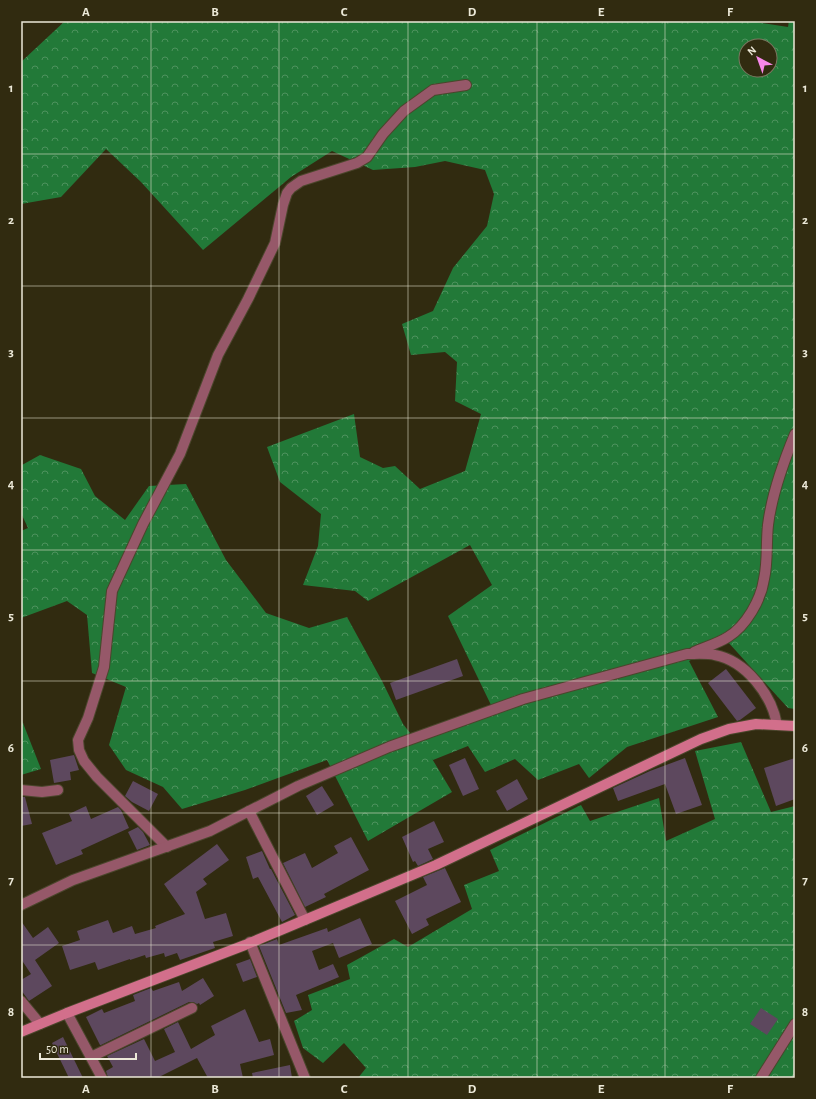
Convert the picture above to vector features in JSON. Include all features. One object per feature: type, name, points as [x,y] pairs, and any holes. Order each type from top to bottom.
[{"type":"street","points":[[167,847],[97,777],[84,761],[80,750],[78,740],[88,718],[104,667],[112,591],[143,524],[180,454],[218,355],[248,299],[275,243],[287,193],[301,181],[357,163],[367,157],[383,134],[404,111],[433,90],[466,85]]},
{"type":"street","points":[[21,905],[73,880],[210,831],[298,786],[397,744],[523,699],[687,654],[729,637],[740,626],[757,604],[764,579],[768,524],[775,491],[795,434]]},
{"type":"street","points":[[687,654],[714,654],[734,662],[752,677],[765,691],[776,716],[777,725]]},
{"type":"street","points":[[21,1032],[305,920],[436,865],[700,739],[729,729],[756,724],[795,726]]},
{"type":"street","points":[[21,790],[42,792],[58,790]]},
{"type":"street","points":[[250,811],[305,920]]},
{"type":"street","points":[[250,942],[305,1078]]},
{"type":"street","points":[[21,1001],[40,1024]]},
{"type":"street","points":[[91,1057],[192,1008]]},
{"type":"street","points":[[67,1013],[102,1078]]},
{"type":"street","points":[[762,1078],[795,1024]]},
{"type":"green space","points":[[65,21],[750,21],[788,27],[789,21],[795,21],[795,709],[788,708],[727,641],[689,661],[718,717],[627,747],[589,778],[579,764],[538,780],[515,759],[485,772],[468,746],[433,760],[431,757],[452,792],[368,841],[327,760],[245,790],[182,809],[163,787],[126,770],[109,745],[126,687],[92,673],[87,615],[67,601],[21,618],[21,531],[28,528],[21,513],[22,465],[40,455],[81,469],[95,496],[125,520],[149,486],[186,484],[226,560],[266,613],[309,628],[347,617],[382,681],[403,724],[414,738],[491,705],[448,616],[492,585],[470,545],[368,601],[355,591],[303,585],[318,546],[321,514],[280,482],[267,447],[354,414],[360,457],[383,468],[395,466],[420,489],[465,471],[481,414],[455,401],[457,362],[445,352],[411,355],[402,324],[433,311],[453,268],[487,226],[494,194],[485,170],[445,161],[415,167],[373,170],[332,151],[291,177],[203,250],[141,182],[106,149],[61,197],[21,204],[21,62]]},
{"type":"green space","points":[[21,718],[41,769],[21,775]]},
{"type":"green space","points":[[741,742],[771,812],[795,806],[795,1078],[358,1078],[366,1068],[344,1043],[323,1063],[303,1048],[294,1021],[312,1010],[308,995],[350,979],[347,965],[394,939],[408,947],[472,909],[464,885],[499,871],[490,850],[581,805],[590,821],[659,798],[666,841],[715,819],[695,751]]},
{"type":"building","points":[[457,659],[463,676],[396,700],[390,683]]},
{"type":"building","points":[[726,669],[756,708],[737,721],[708,683]]},
{"type":"building","points":[[74,755],[79,770],[70,772],[71,780],[54,783],[50,760]]},
{"type":"building","points":[[465,758],[479,789],[463,796],[449,765]]},
{"type":"building","points":[[685,758],[702,805],[676,814],[665,784],[618,801],[613,788],[650,771]]},
{"type":"building","points":[[795,758],[795,799],[776,806],[764,768]]},
{"type":"building","points":[[517,779],[528,799],[507,811],[496,791]]},
{"type":"building","points":[[133,781],[158,794],[149,811],[132,802],[125,796]]},
{"type":"building","points":[[322,786],[334,805],[317,815],[306,796]]},
{"type":"building","points":[[21,797],[25,797],[32,824],[21,826]]},
{"type":"building","points":[[86,806],[91,819],[118,807],[121,810],[129,828],[81,850],[83,854],[56,865],[42,833],[72,821],[69,814]]},
{"type":"building","points":[[434,821],[444,842],[428,849],[433,859],[418,866],[415,861],[413,862],[402,837]]},
{"type":"building","points":[[138,827],[143,832],[150,845],[137,850],[128,832]]},
{"type":"building","points":[[351,837],[369,870],[324,894],[326,897],[305,907],[283,863],[305,853],[312,868],[338,853],[334,846]]},
{"type":"building","points":[[217,844],[229,860],[203,879],[207,884],[196,892],[205,919],[226,913],[233,936],[213,942],[215,948],[180,960],[177,953],[165,957],[164,953],[146,958],[145,955],[98,970],[95,962],[70,970],[62,946],[80,940],[77,931],[108,920],[113,933],[132,926],[135,934],[156,928],[155,926],[185,914],[164,884]]},
{"type":"building","points":[[262,851],[295,915],[282,922],[258,877],[253,879],[246,857]]},
{"type":"building","points":[[445,868],[461,902],[426,919],[429,925],[412,934],[395,901],[427,885],[423,877]]},
{"type":"building","points":[[360,918],[372,944],[339,958],[333,943],[312,951],[319,970],[333,964],[339,977],[296,995],[302,1010],[286,1013],[259,946],[277,939],[279,945],[327,928],[328,932]]},
{"type":"building","points":[[21,921],[33,938],[48,927],[59,943],[35,960],[52,986],[29,1001],[21,990],[21,980],[31,974],[21,959]]},
{"type":"building","points":[[250,959],[257,977],[243,982],[236,964]]},
{"type":"building","points":[[203,978],[214,996],[200,1005],[199,1003],[189,1002],[101,1045],[86,1017],[102,1009],[104,1013],[135,1001],[133,995],[151,988],[153,991],[179,982],[182,991]]},
{"type":"building","points":[[761,1008],[778,1019],[767,1035],[750,1024]]},
{"type":"building","points":[[245,1009],[259,1042],[270,1039],[274,1055],[240,1064],[243,1078],[208,1078],[197,1058],[157,1078],[108,1078],[106,1071],[113,1067],[107,1056],[144,1039],[155,1061],[175,1052],[164,1029],[178,1022],[191,1049],[215,1035],[211,1026]]},
{"type":"building","points":[[63,1037],[83,1078],[69,1078],[52,1043]]},
{"type":"building","points":[[290,1065],[292,1078],[253,1078],[252,1073]]}]
